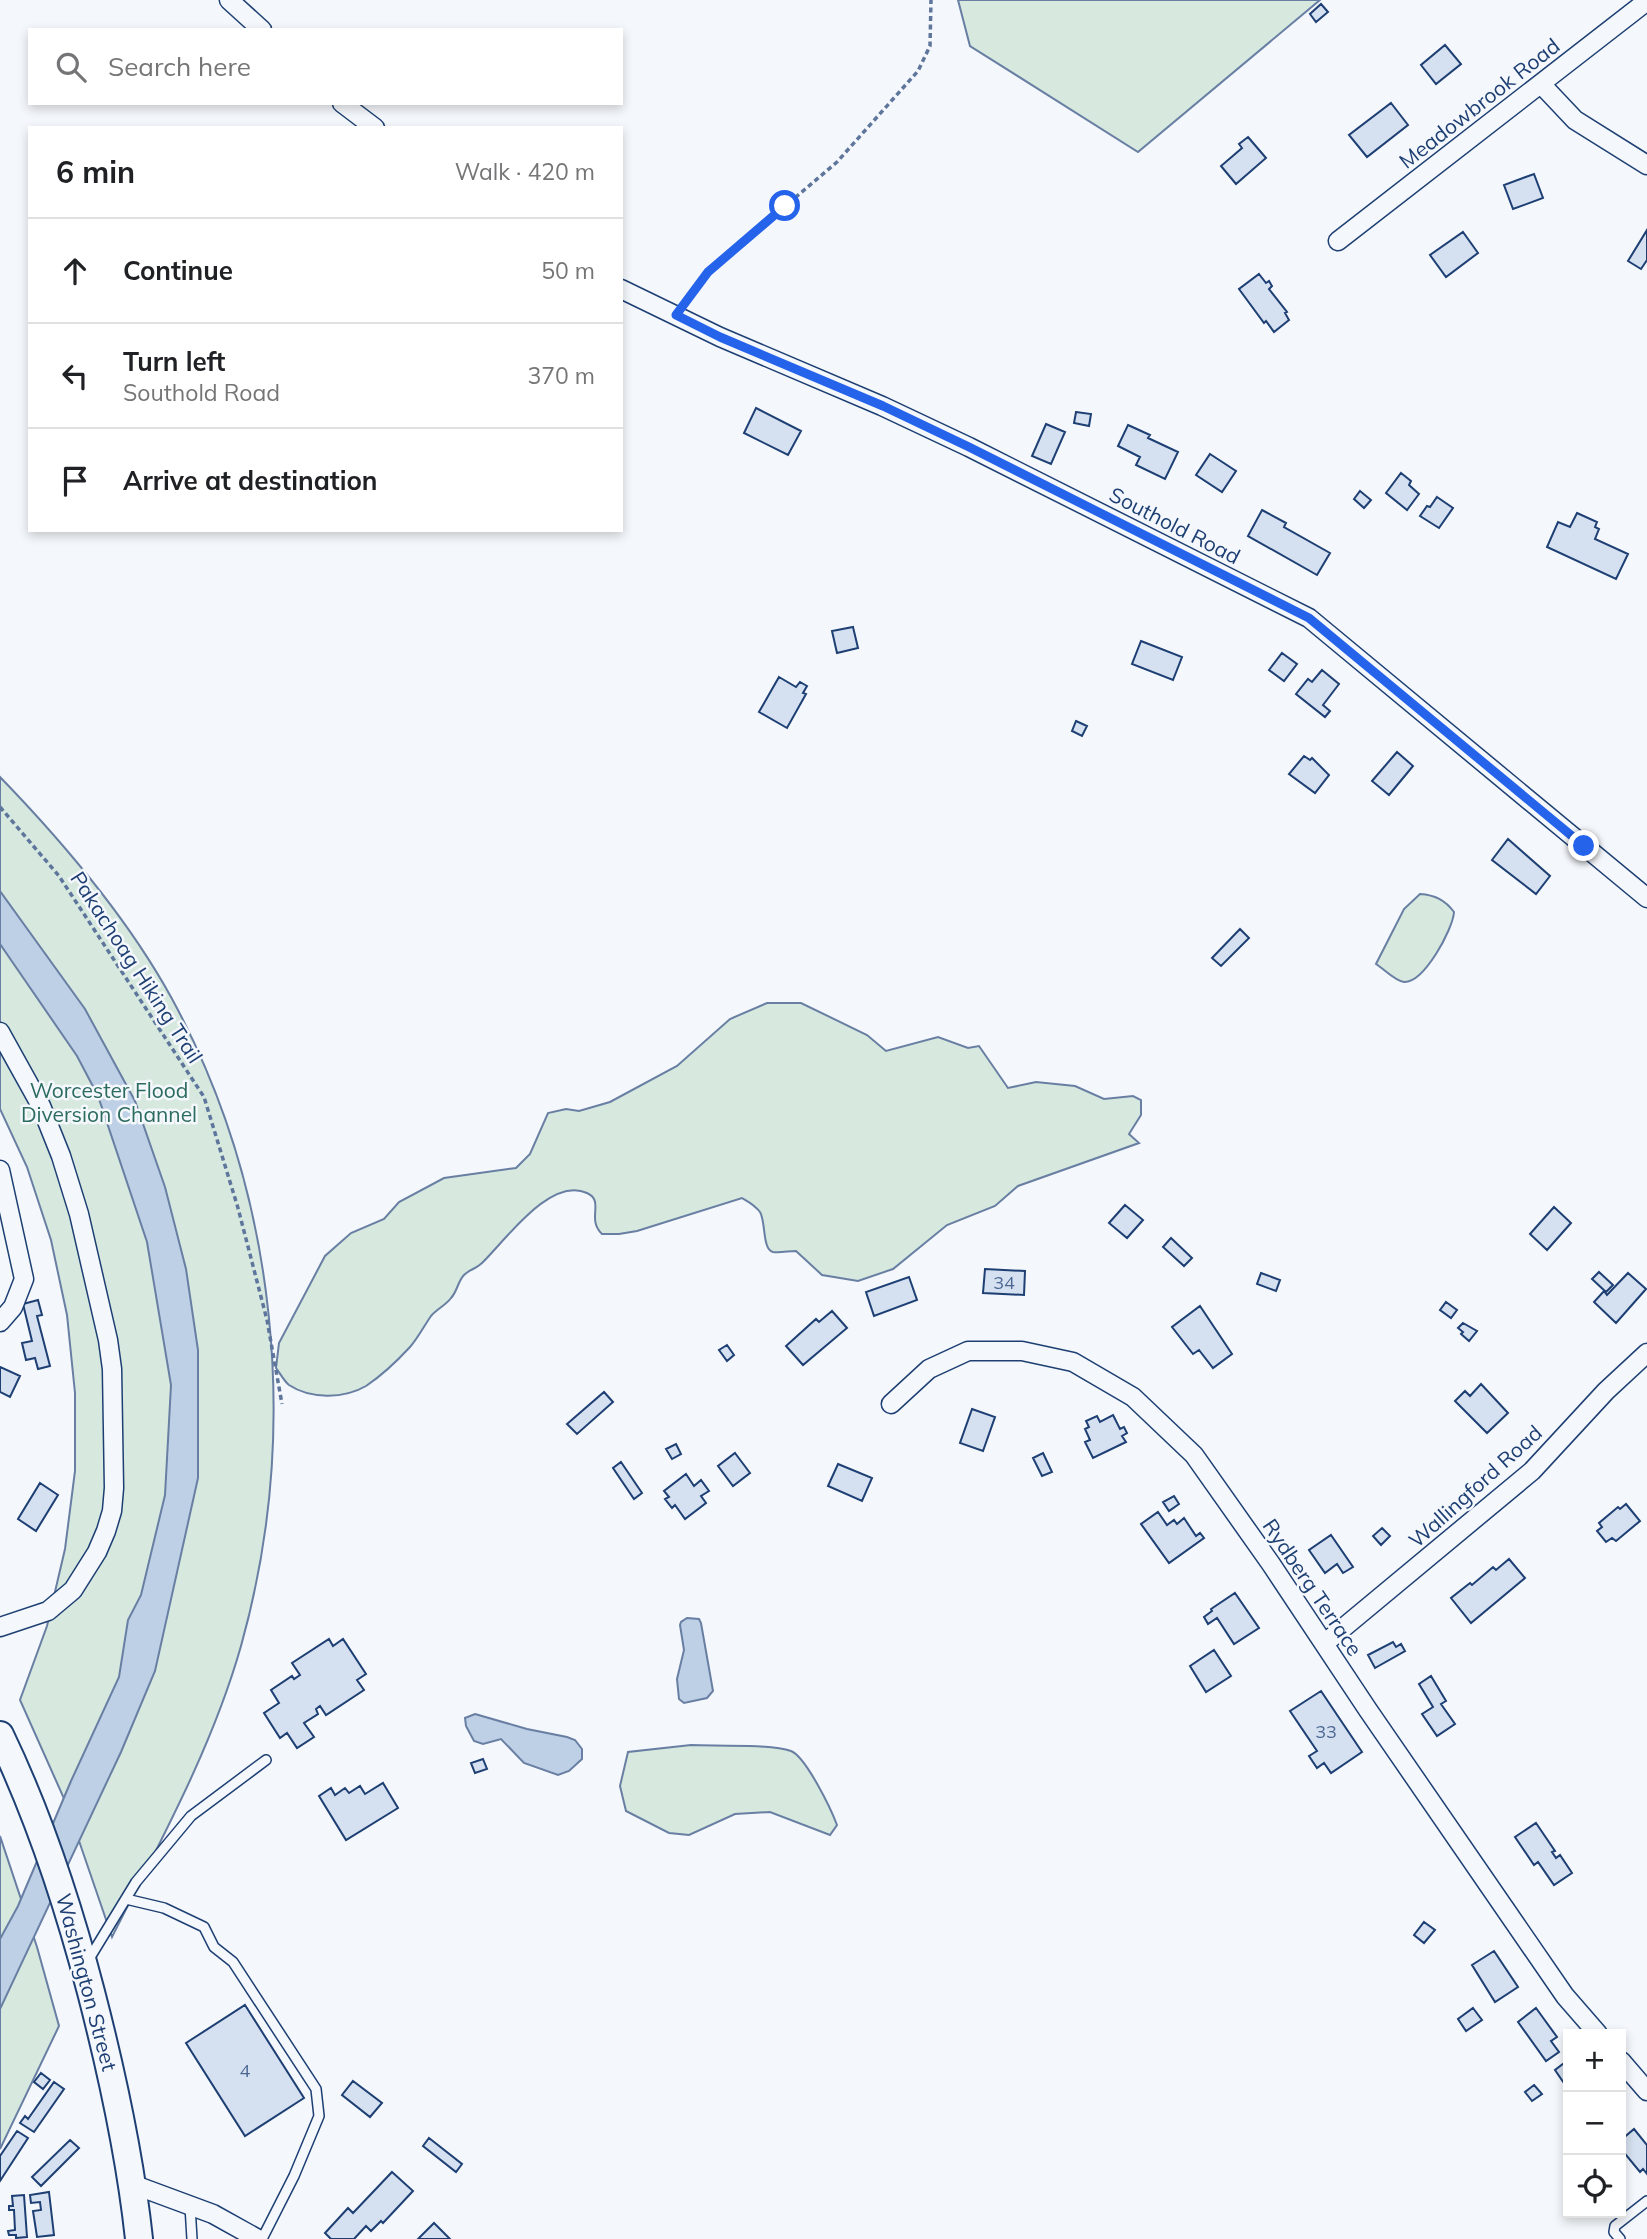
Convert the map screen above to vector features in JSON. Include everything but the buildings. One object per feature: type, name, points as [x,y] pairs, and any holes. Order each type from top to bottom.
[{"type":"main road","name":"Washington Street","points":[[2,1740],[53,1862],[70,1913],[116,2094],[139,2239]]},
{"type":"street","points":[[229,0],[260,28]]},
{"type":"street","name":"Meadowbrook Road","points":[[1338,241],[1647,1]]},
{"type":"street","points":[[1541,84],[1575,120],[1647,165]]},
{"type":"street","points":[[345,105],[372,126]]},
{"type":"street","name":"Southold Road","points":[[623,290],[720,337],[883,406],[969,447],[1309,618],[1647,898]]},
{"type":"street","points":[[0,1032],[41,1106],[61,1156],[79,1214],[110,1359],[113,1386],[114,1488],[112,1511],[106,1531],[97,1552],[73,1590],[48,1611],[0,1627]]},
{"type":"street","points":[[0,1170],[24,1279],[13,1307],[0,1322]]},
{"type":"street","name":"Rydberg Terrace","points":[[891,1404],[929,1369],[968,1351],[1022,1351],[1073,1362],[1133,1397],[1194,1455],[1565,1996],[1594,2029]]},
{"type":"street","name":"Wallingford Road","points":[[1325,1643],[1532,1471],[1606,1391],[1647,1353]]},
{"type":"street","points":[[1626,2067],[1647,2091]]},
{"type":"street","points":[[132,2184],[213,2214],[260,2239]]},
{"type":"lane","points":[[84,1966],[136,1882],[191,1816],[266,1760]]},
{"type":"lane","points":[[126,1899],[164,1908],[204,1927],[214,1947],[233,1962],[316,2090],[319,2116],[294,2176],[260,2239]]},
{"type":"lane","points":[[1620,2239],[1614,2232],[1615,2226],[1647,2201]]},
{"type":"lane","points":[[190,2206],[192,2239]]},
{"type":"path","points":[[676,315],[708,272],[837,162],[918,71],[930,46],[931,0]]},
{"type":"path","name":"Pakachoag Hiking Trail","points":[[0,807],[59,876],[204,1097],[238,1208],[267,1320],[282,1404]]},
{"type":"green space","points":[[958,0],[1320,0],[1138,152],[970,46]]},
{"type":"green space","name":"Worcester Flood Diversion Channel","points":[[0,777],[93,882],[135,939],[171,997],[207,1072],[236,1151],[256,1232],[269,1315],[273,1398],[270,1482],[260,1565],[241,1646],[200,1758],[112,1937],[66,1803],[20,1700],[47,1626],[65,1549],[75,1471],[75,1393],[67,1315],[51,1240],[27,1167],[0,1109]]},
{"type":"green space","points":[[1420,894],[1439,899],[1454,912],[1449,930],[1436,954],[1420,974],[1404,982],[1376,964],[1404,909]]},
{"type":"green space","points":[[767,1003],[801,1003],[867,1035],[886,1051],[938,1037],[968,1048],[979,1046],[1008,1088],[1036,1082],[1075,1086],[1104,1099],[1133,1096],[1141,1100],[1141,1115],[1129,1134],[1139,1143],[1018,1186],[995,1206],[947,1225],[893,1269],[858,1281],[822,1275],[796,1251],[770,1250],[760,1212],[742,1198],[637,1231],[602,1234],[595,1222],[595,1201],[592,1196],[573,1190],[558,1194],[529,1213],[482,1263],[464,1275],[453,1296],[431,1316],[410,1347],[366,1386],[348,1393],[327,1396],[297,1390],[285,1381],[276,1368],[279,1343],[325,1256],[351,1233],[384,1219],[399,1202],[444,1178],[516,1168],[530,1154],[548,1113],[566,1109],[579,1111],[610,1102],[677,1066],[730,1019]]},
{"type":"green space","points":[[691,1745],[756,1746],[791,1751],[811,1773],[837,1825],[830,1835],[770,1812],[735,1814],[689,1835],[669,1833],[626,1811],[620,1786],[628,1752]]},
{"type":"green space","points":[[0,1836],[37,1947],[59,2026],[0,2149]]},
{"type":"water","points":[[0,891],[85,1009],[135,1101],[165,1187],[186,1269],[198,1350],[198,1478],[155,1671],[121,1752],[0,2009],[0,1939],[18,1906],[119,1677],[128,1620],[141,1595],[165,1495],[171,1385],[147,1242],[98,1096],[77,1056],[0,944]]},
{"type":"water","points":[[687,1618],[699,1619],[701,1623],[713,1691],[707,1698],[684,1703],[679,1699],[677,1679],[684,1650],[680,1625]]},
{"type":"water","points":[[475,1714],[575,1740],[582,1749],[582,1759],[569,1771],[558,1775],[524,1763],[501,1739],[483,1744],[474,1741],[465,1718]]},
{"type":"route","points":[[785,206],[708,272],[676,315],[969,447],[1309,618],[1584,846]]}]
